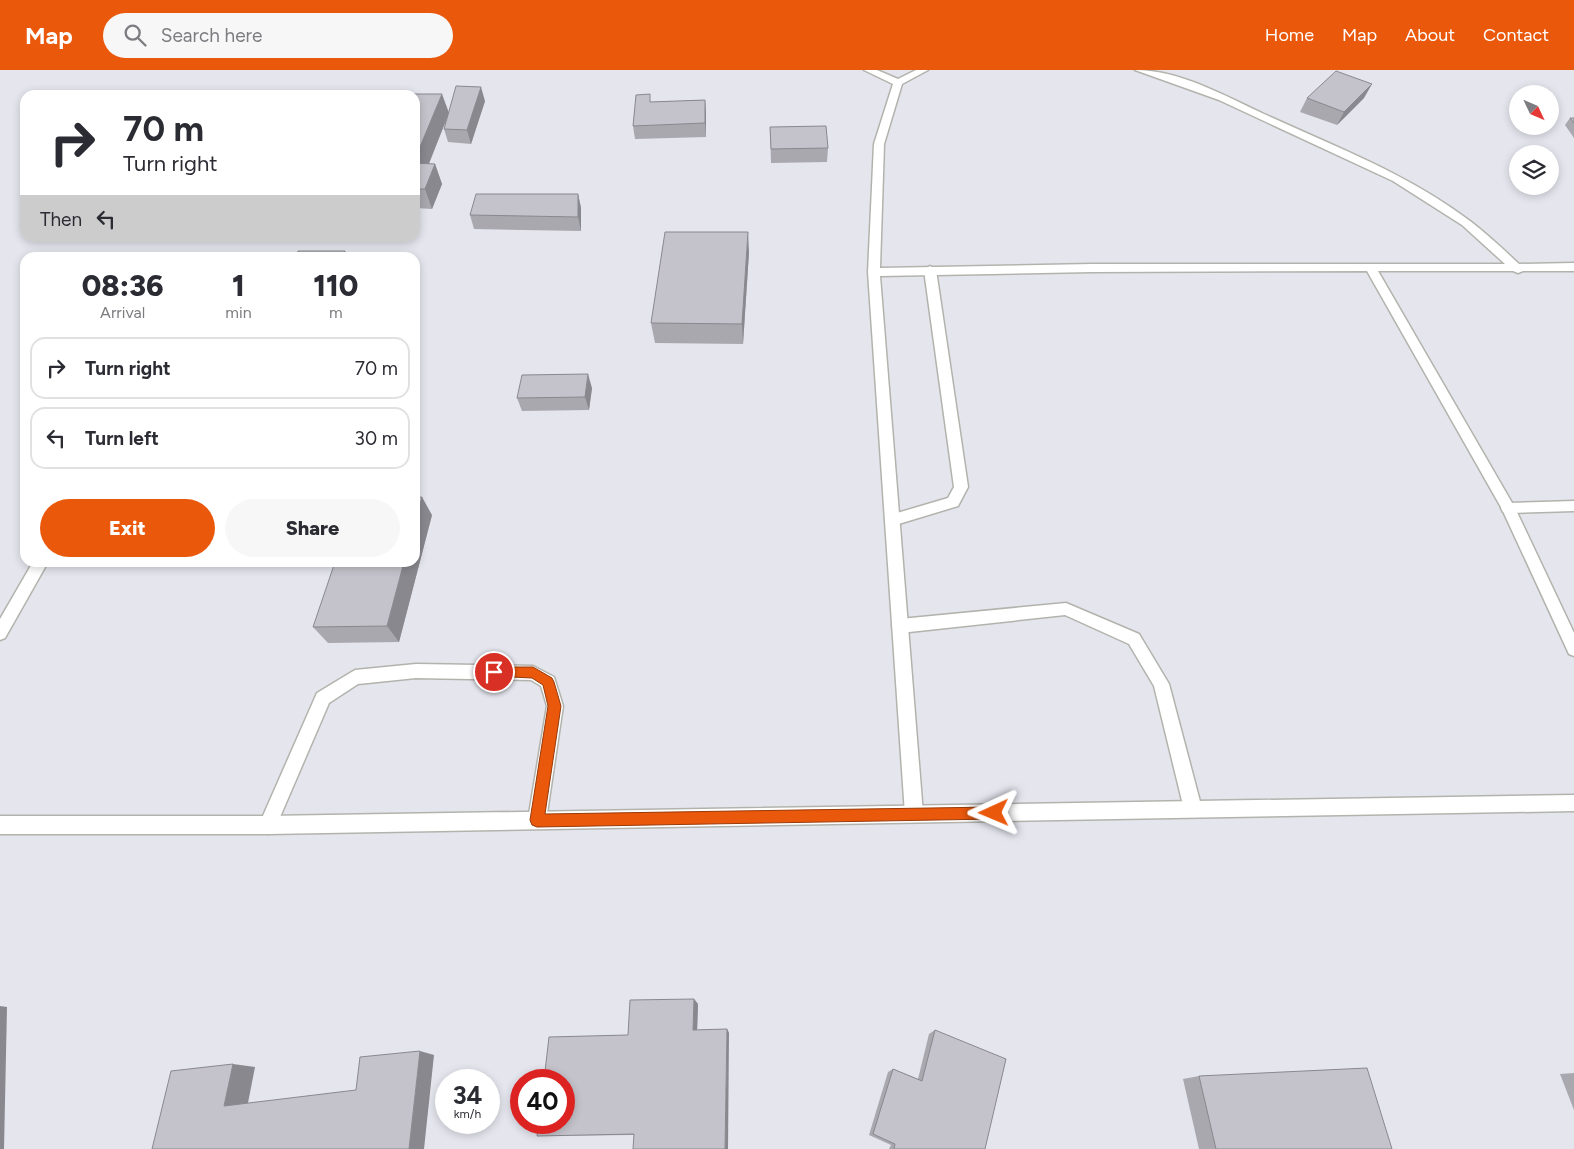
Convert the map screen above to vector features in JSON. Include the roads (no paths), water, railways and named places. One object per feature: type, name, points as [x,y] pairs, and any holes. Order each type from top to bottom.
[{"type":"street","points":[[869,70],[898,83]]},
{"type":"street","points":[[914,814],[874,272],[879,144],[898,83],[923,70]]},
{"type":"street","points":[[1140,70],[1179,81],[1222,98],[1397,179],[1466,223],[1518,268]]},
{"type":"street","points":[[874,272],[930,270],[1574,268]]},
{"type":"street","points":[[1371,269],[1508,508],[1574,649]]},
{"type":"street","points":[[892,520],[953,502],[960,487],[957,449],[930,270]]},
{"type":"street","points":[[1508,508],[1574,506]]},
{"type":"street","points":[[0,633],[38,567]]},
{"type":"street","points":[[900,626],[1066,609],[1134,639],[1161,684],[1193,810]]},
{"type":"street","points":[[268,825],[323,698],[355,677],[416,671],[533,673],[548,682],[554,706],[537,820]]},
{"type":"street","points":[[0,825],[268,825],[1574,803]]}]
